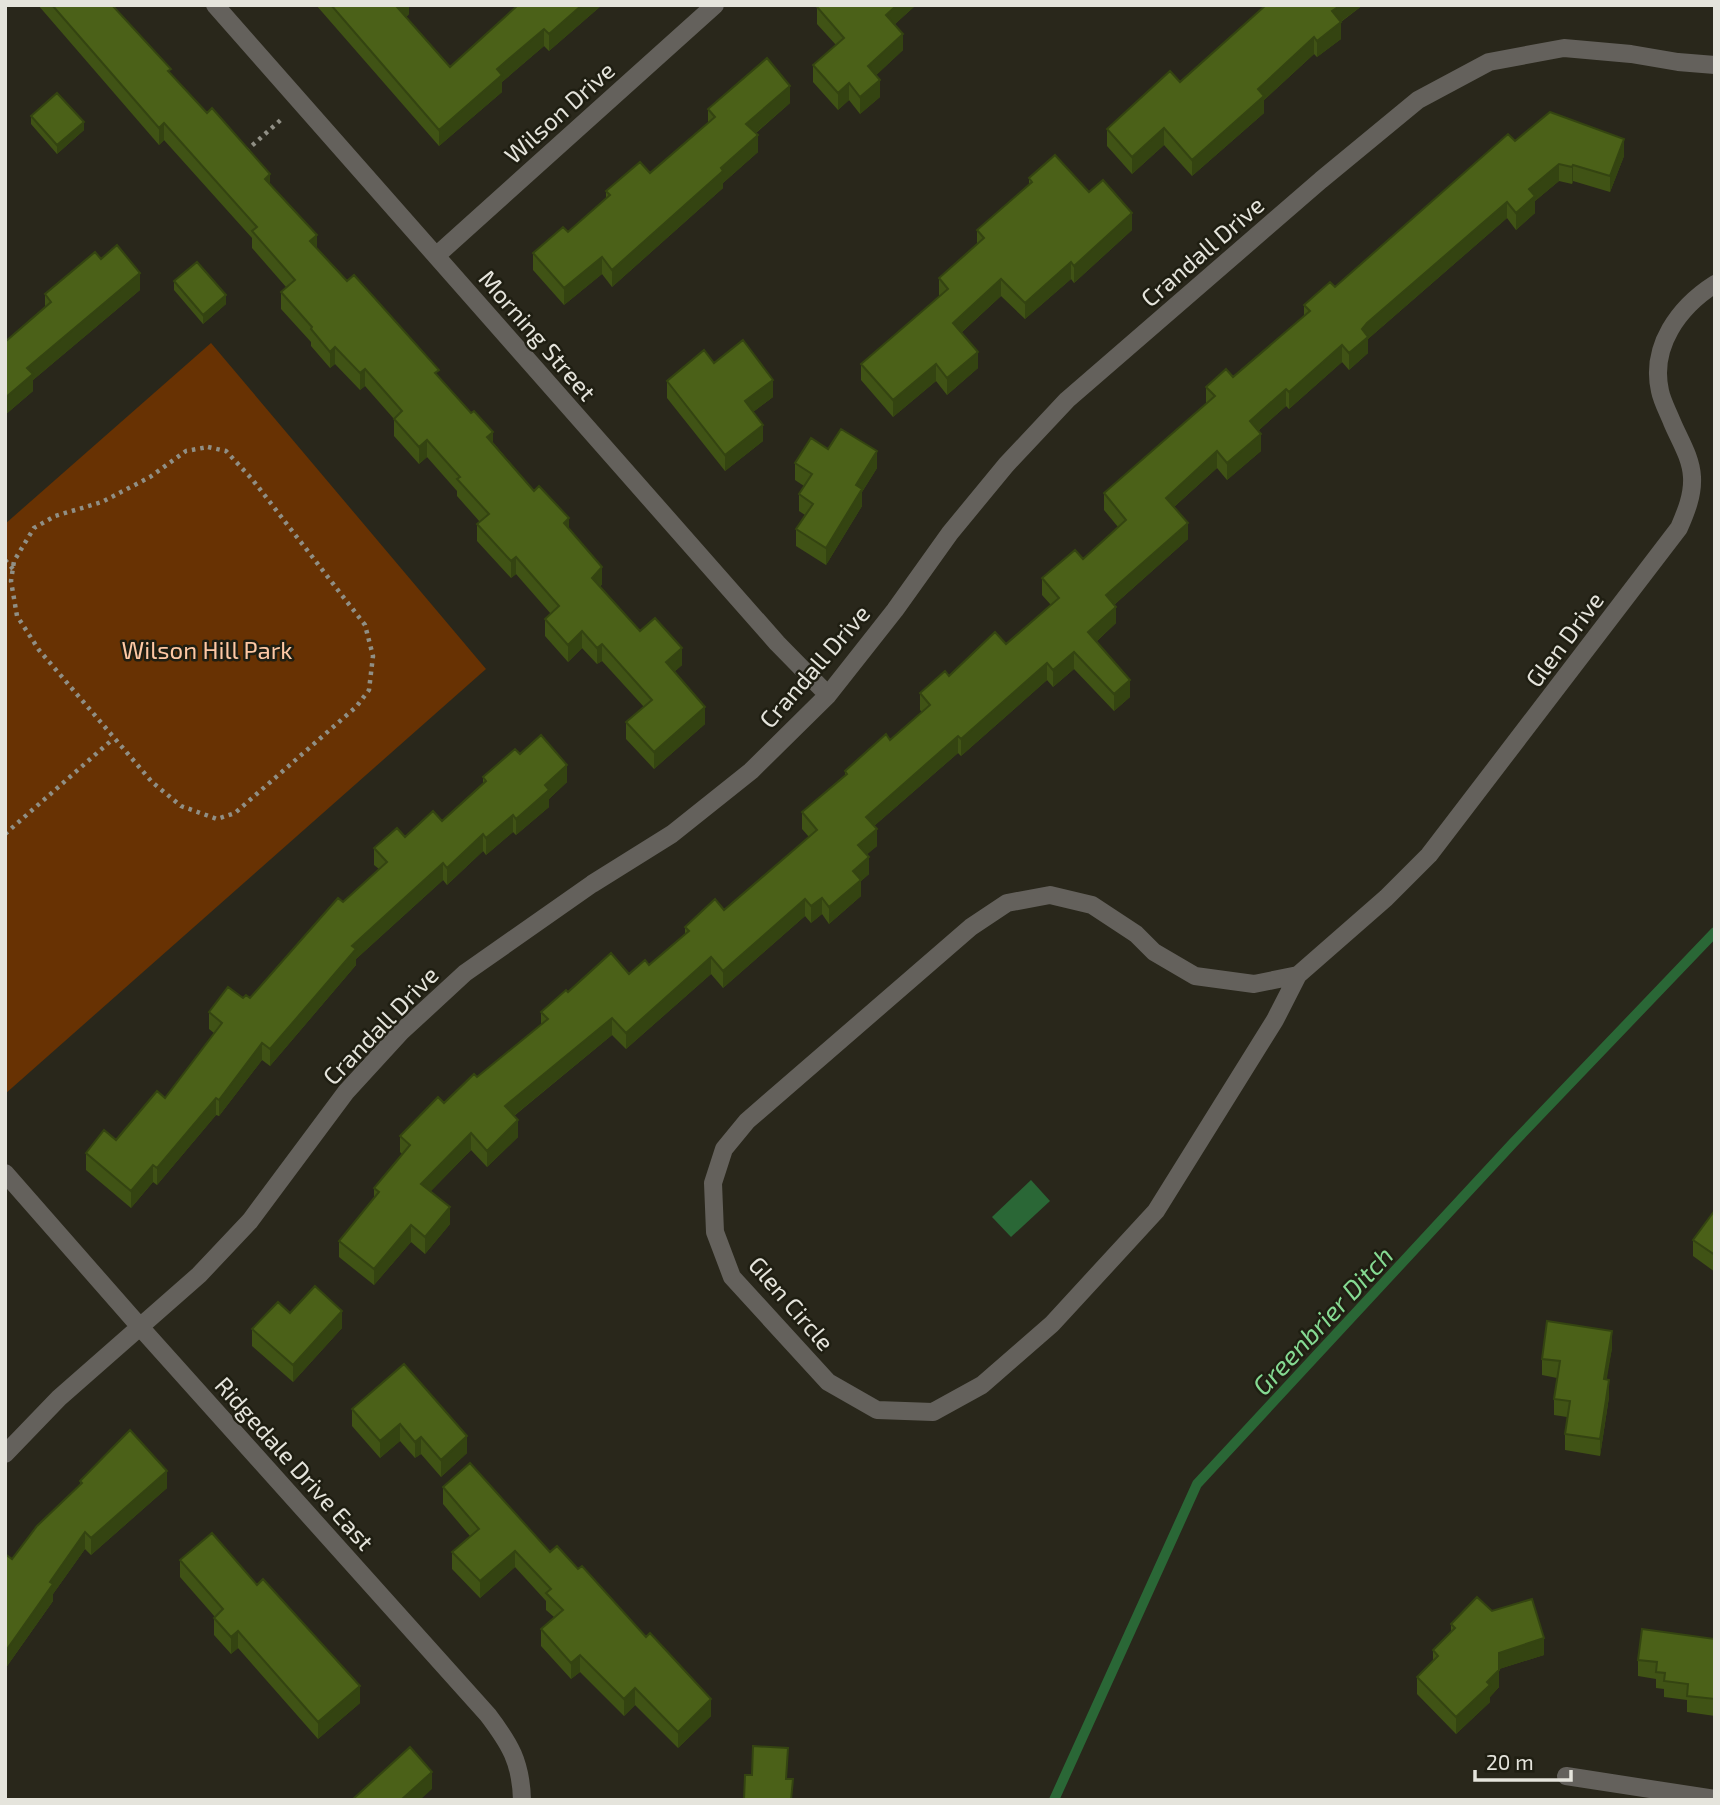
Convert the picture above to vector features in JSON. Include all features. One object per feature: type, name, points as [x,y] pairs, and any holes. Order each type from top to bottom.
[{"type":"street","name":"Morning Street","points":[[215,5],[777,643],[828,695]]},
{"type":"street","name":"Wilson Drive","points":[[436,256],[715,5]]},
{"type":"street","name":"Crandall Drive","points":[[5,1454],[59,1398],[199,1275],[250,1222],[346,1092],[419,1015],[465,973],[592,884],[671,834],[751,771],[828,695],[895,610],[950,533],[1006,465],[1067,400],[1321,180],[1418,100],[1489,62],[1564,48],[1715,65]]},
{"type":"street","name":"Glen Drive","points":[[1298,975],[1386,898],[1429,855],[1679,528],[1691,494],[1692,476],[1688,458],[1660,391],[1659,366],[1664,338],[1678,315],[1698,295],[1715,284]]},
{"type":"street","name":"Glen Circle","points":[[1050,895],[1092,905],[1136,934],[1154,952],[1195,976],[1254,984],[1298,975],[1275,1020],[1156,1211],[1052,1324],[982,1385],[933,1412],[877,1410],[828,1382],[732,1277],[715,1232],[713,1184],[724,1149],[757,1112],[971,927],[1007,903],[1050,895]]},
{"type":"street","name":"Ridgedale Drive East","points":[[5,1173],[488,1715],[510,1745],[522,1780],[522,1800]]},
{"type":"street","points":[[1566,1776],[1715,1799]]},
{"type":"path","points":[[241,157],[300,102]]},
{"type":"path","points":[[208,447],[226,451],[252,479],[365,625],[373,656],[369,690],[356,707],[235,813],[217,819],[181,806],[152,782],[113,739],[39,650],[17,616],[11,581],[14,561],[34,528],[55,516],[102,502],[150,477],[186,452],[208,447]]},
{"type":"path","points":[[5,561],[13,569]]},
{"type":"path","points":[[5,834],[113,739]]},
{"type":"green space","name":"Wilson Hill Park","points":[[211,343],[486,669],[5,1094],[5,524]]},
{"type":"shaded area","points":[[1031,1180],[1050,1201],[1011,1237],[992,1217]]},
{"type":"building","points":[[52,5],[112,5],[207,113],[212,108],[270,174],[265,179],[317,235],[310,241],[347,281],[354,275],[439,370],[435,373],[471,413],[474,411],[493,432],[487,437],[534,491],[539,486],[569,518],[564,523],[602,567],[592,578],[640,631],[655,618],[682,648],[666,662],[705,707],[654,752],[626,722],[652,700],[602,644],[597,648],[582,631],[568,645],[545,619],[559,606],[516,557],[511,561],[477,524],[489,514],[457,479],[460,477],[427,440],[419,447],[394,419],[402,411],[365,369],[360,373],[335,347],[330,352],[281,292],[295,280],[252,231],[257,227],[164,123],[159,128]]},
{"type":"building","points":[[331,5],[400,5],[397,7],[450,67],[518,5],[582,5],[549,34],[544,29],[497,69],[502,75],[439,130]]},
{"type":"building","points":[[897,5],[886,15],[903,34],[868,66],[880,80],[860,97],[849,83],[838,93],[813,65],[844,38],[817,7]]},
{"type":"building","points":[[1266,5],[1341,5],[1332,11],[1341,22],[1317,41],[1314,37],[1258,89],[1264,96],[1192,160],[1164,128],[1132,157],[1107,129],[1170,71],[1180,82]]},
{"type":"building","points":[[767,58],[790,86],[746,124],[758,135],[721,168],[723,171],[612,270],[602,257],[564,288],[533,253],[563,227],[568,232],[610,195],[606,191],[640,162],[650,173],[715,117],[708,109]]},
{"type":"building","points":[[57,93],[84,122],[57,145],[31,116]]},
{"type":"building","points":[[1550,112],[1624,139],[1610,176],[1573,165],[1559,164],[1529,189],[1535,196],[1516,213],[1507,202],[1367,323],[1362,329],[1368,337],[1349,353],[1342,345],[1289,392],[1286,389],[1250,421],[1261,434],[1227,463],[1217,451],[1166,498],[1188,523],[1106,595],[1116,607],[1088,632],[1130,680],[1114,694],[1074,652],[1053,670],[1047,663],[961,739],[958,736],[866,817],[877,829],[858,845],[869,857],[853,871],[861,880],[829,907],[822,898],[811,906],[805,899],[723,971],[711,957],[626,1033],[612,1018],[505,1106],[518,1120],[487,1151],[471,1133],[421,1184],[450,1207],[425,1237],[411,1225],[374,1269],[339,1241],[379,1192],[374,1188],[410,1145],[400,1136],[438,1097],[444,1103],[474,1074],[477,1077],[548,1019],[541,1012],[566,990],[568,992],[611,953],[629,974],[645,960],[649,965],[689,931],[685,927],[715,899],[724,910],[817,830],[802,812],[847,774],[845,771],[886,734],[890,740],[930,705],[920,693],[945,671],[949,676],[995,632],[1006,644],[1059,598],[1042,578],[1075,550],[1083,559],[1126,520],[1104,493],[1215,396],[1206,387],[1226,369],[1233,377],[1310,311],[1304,305],[1330,282],[1335,287],[1508,134],[1515,141]]},
{"type":"building","points":[[1055,155],[1089,192],[1103,180],[1132,213],[1074,266],[1071,262],[1025,303],[1001,279],[953,323],[978,352],[947,378],[936,364],[893,400],[861,364],[948,289],[939,278],[984,238],[977,230],[1032,182],[1029,178]]},
{"type":"building","points":[[117,245],[140,273],[27,368],[33,374],[5,398],[5,342],[51,302],[45,294],[95,252],[101,259]]},
{"type":"building","points":[[197,262],[226,295],[203,315],[174,281]]},
{"type":"building","points":[[743,340],[773,380],[745,401],[763,425],[725,455],[667,381],[704,350],[714,363]]},
{"type":"building","points":[[841,429],[877,451],[856,485],[862,489],[826,548],[796,529],[813,504],[799,494],[812,474],[795,463],[811,438],[828,449]]},
{"type":"building","points":[[541,735],[567,765],[545,785],[549,790],[516,819],[513,815],[486,838],[483,834],[447,868],[443,863],[352,946],[356,949],[270,1049],[262,1043],[219,1100],[216,1098],[157,1168],[153,1165],[131,1191],[86,1153],[104,1130],[116,1140],[157,1091],[165,1098],[222,1023],[209,1012],[228,987],[243,998],[246,995],[250,998],[338,898],[343,902],[387,862],[374,848],[397,828],[405,837],[433,811],[442,821],[486,781],[483,777],[515,749],[520,754]]},
{"type":"building","points":[[1715,1210],[1715,1255],[1693,1240]]},
{"type":"building","points":[[315,1286],[342,1311],[293,1365],[252,1329],[278,1302],[290,1313]]},
{"type":"building","points":[[1547,1321],[1612,1331],[1604,1379],[1609,1380],[1600,1439],[1565,1434],[1570,1401],[1554,1399],[1560,1361],[1542,1359]]},
{"type":"building","points":[[404,1364],[467,1436],[441,1460],[421,1437],[415,1442],[400,1424],[380,1441],[352,1409]]},
{"type":"building","points":[[130,1430],[167,1471],[91,1538],[85,1532],[50,1582],[53,1584],[5,1652],[5,1554],[12,1559],[37,1526],[82,1483],[80,1481]]},
{"type":"building","points":[[470,1463],[550,1552],[557,1546],[578,1569],[582,1566],[646,1637],[650,1633],[711,1699],[678,1732],[635,1688],[624,1699],[580,1655],[571,1663],[541,1629],[563,1610],[546,1593],[551,1589],[515,1551],[480,1581],[452,1552],[479,1529],[443,1487]]},
{"type":"building","points":[[212,1533],[257,1585],[263,1579],[360,1686],[318,1722],[238,1631],[231,1637],[214,1618],[223,1609],[180,1560]]},
{"type":"building","points":[[1477,1597],[1492,1611],[1532,1599],[1544,1638],[1499,1653],[1499,1670],[1487,1682],[1490,1685],[1456,1717],[1417,1677],[1438,1656],[1433,1650],[1455,1628],[1451,1624]]},
{"type":"building","points":[[1642,1629],[1715,1639],[1715,1699],[1687,1696],[1688,1684],[1664,1681],[1665,1673],[1656,1672],[1657,1662],[1638,1660]]},
{"type":"building","points":[[753,1746],[788,1748],[786,1779],[793,1779],[791,1800],[744,1800],[745,1775],[752,1775]]},
{"type":"building","points":[[410,1747],[432,1772],[401,1800],[352,1800]]},
{"type":"waterway","name":"Greenbrier Ditch","points":[[1054,1800],[1197,1484],[1514,1142],[1715,932]]}]
